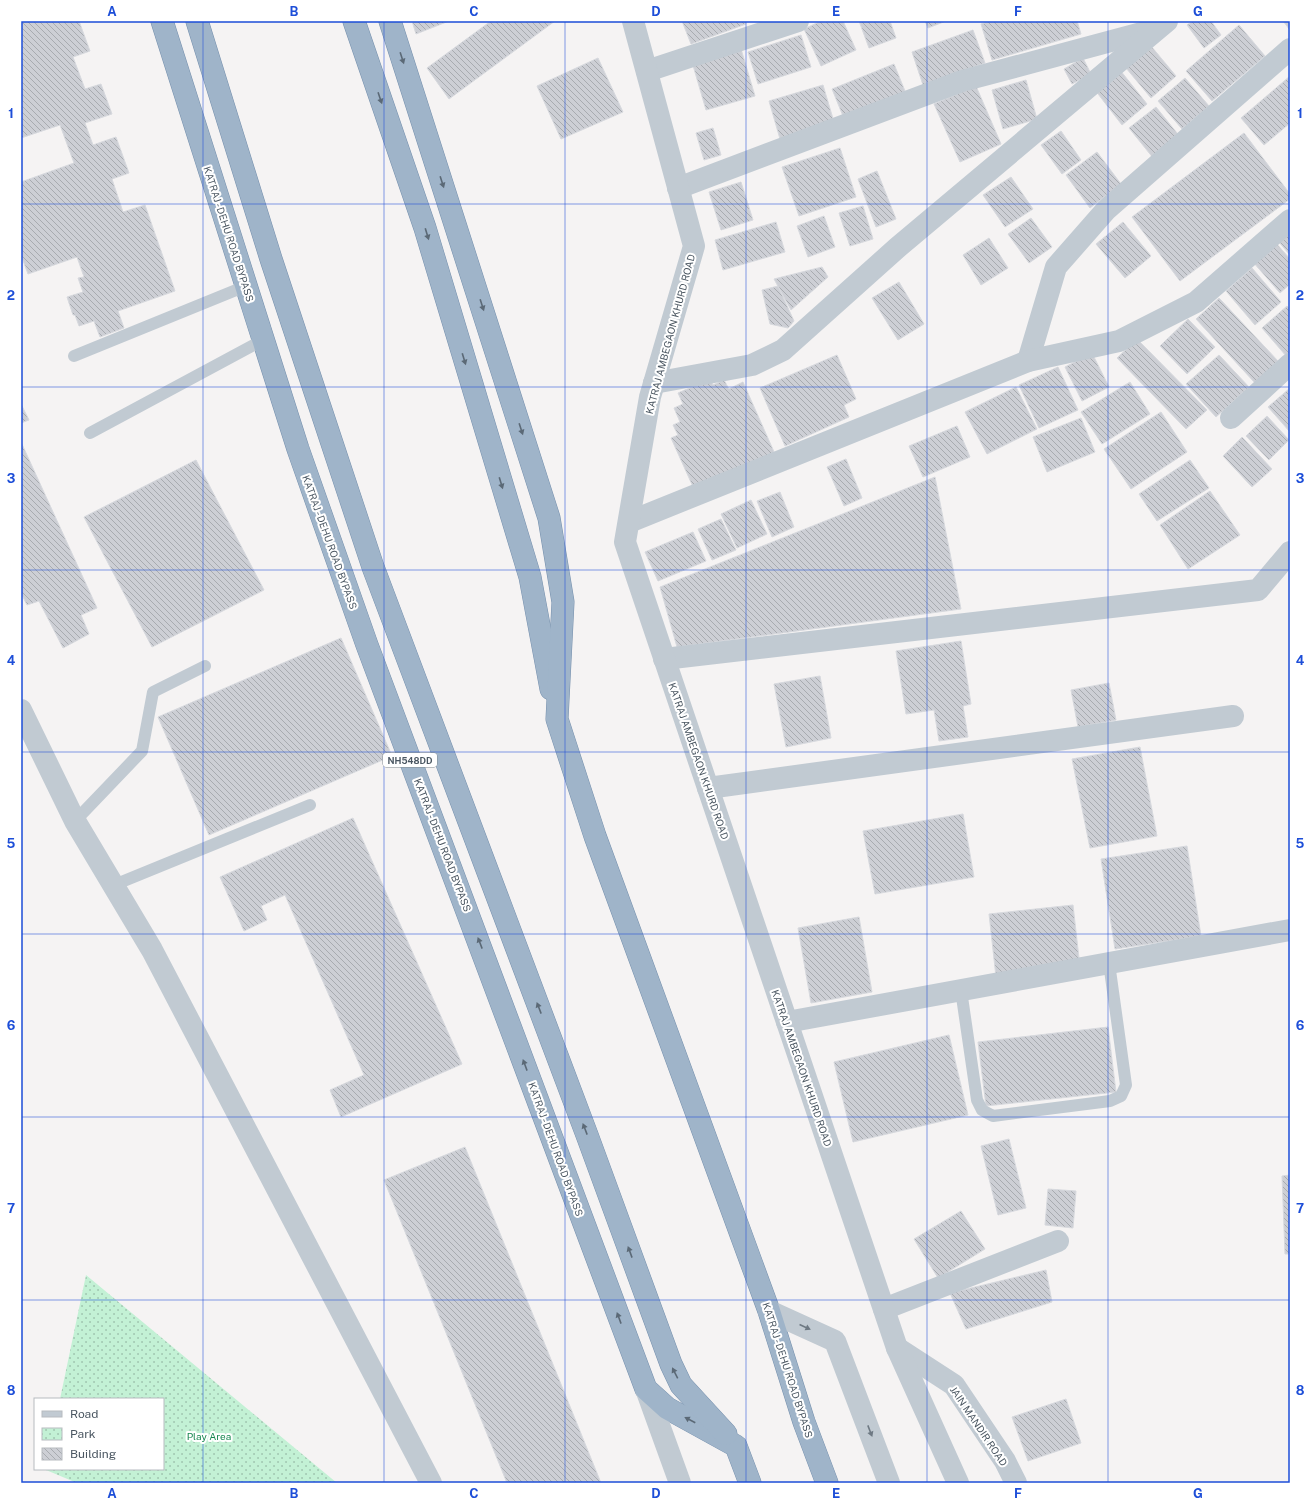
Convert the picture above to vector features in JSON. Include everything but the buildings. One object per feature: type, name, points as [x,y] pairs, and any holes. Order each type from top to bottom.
[{"type":"highway","name":"KATRAJ - DEHU ROAD BYPASS","points":[[162,21],[298,449],[367,645],[646,1389],[667,1408],[736,1446]]},
{"type":"highway","points":[[197,21],[271,259],[374,567],[587,1135],[671,1364],[681,1385],[736,1446],[750,1483]]},
{"type":"highway","points":[[354,21],[425,228],[530,577],[557,719]]},
{"type":"highway","name":"KATRAJ - DEHU ROAD BYPASS","points":[[390,21],[549,518],[563,602],[557,719],[595,836],[769,1311],[804,1422],[827,1483]]},
{"type":"street","name":"KATRAJ AMBEGAON KHURD ROAD","points":[[633,21],[694,246],[650,397],[625,542],[897,1348],[958,1483]]},
{"type":"street","points":[[647,72],[798,21]]},
{"type":"street","points":[[678,188],[962,81],[1161,25]]},
{"type":"street","points":[[654,383],[752,365],[783,350],[897,248],[1161,25]]},
{"type":"street","points":[[1028,361],[1056,267],[1106,210],[1290,49]]},
{"type":"street","points":[[628,522],[1028,361],[1119,341],[1196,302],[1290,220]]},
{"type":"street","points":[[1231,418],[1290,364]]},
{"type":"street","points":[[664,659],[1258,590],[1290,552]]},
{"type":"street","points":[[21,710],[75,821],[152,950],[431,1483]]},
{"type":"street","points":[[708,788],[1233,716]]},
{"type":"street","points":[[786,1022],[1290,930]]},
{"type":"street","points":[[884,1309],[1058,1241]]},
{"type":"street","points":[[769,1311],[835,1341],[889,1483]]},
{"type":"street","name":"JAIN MANDIR ROAD","points":[[897,1348],[954,1385],[1004,1461],[1016,1483]]},
{"type":"street","points":[[646,1389],[680,1483]]},
{"type":"lane","points":[[74,356],[246,286]]},
{"type":"lane","points":[[90,433],[263,340]]},
{"type":"lane","points":[[75,821],[142,751],[153,692],[205,666]]},
{"type":"lane","points":[[114,885],[310,805]]},
{"type":"lane","points":[[961,990],[977,1100],[982,1110],[993,1116],[1110,1101],[1121,1096],[1126,1085],[1109,963]]},
{"type":"green space","name":"Play Area","points":[[86,1275],[337,1483],[77,1483],[46,1470],[164,1470],[164,1398],[60,1398]]}]
